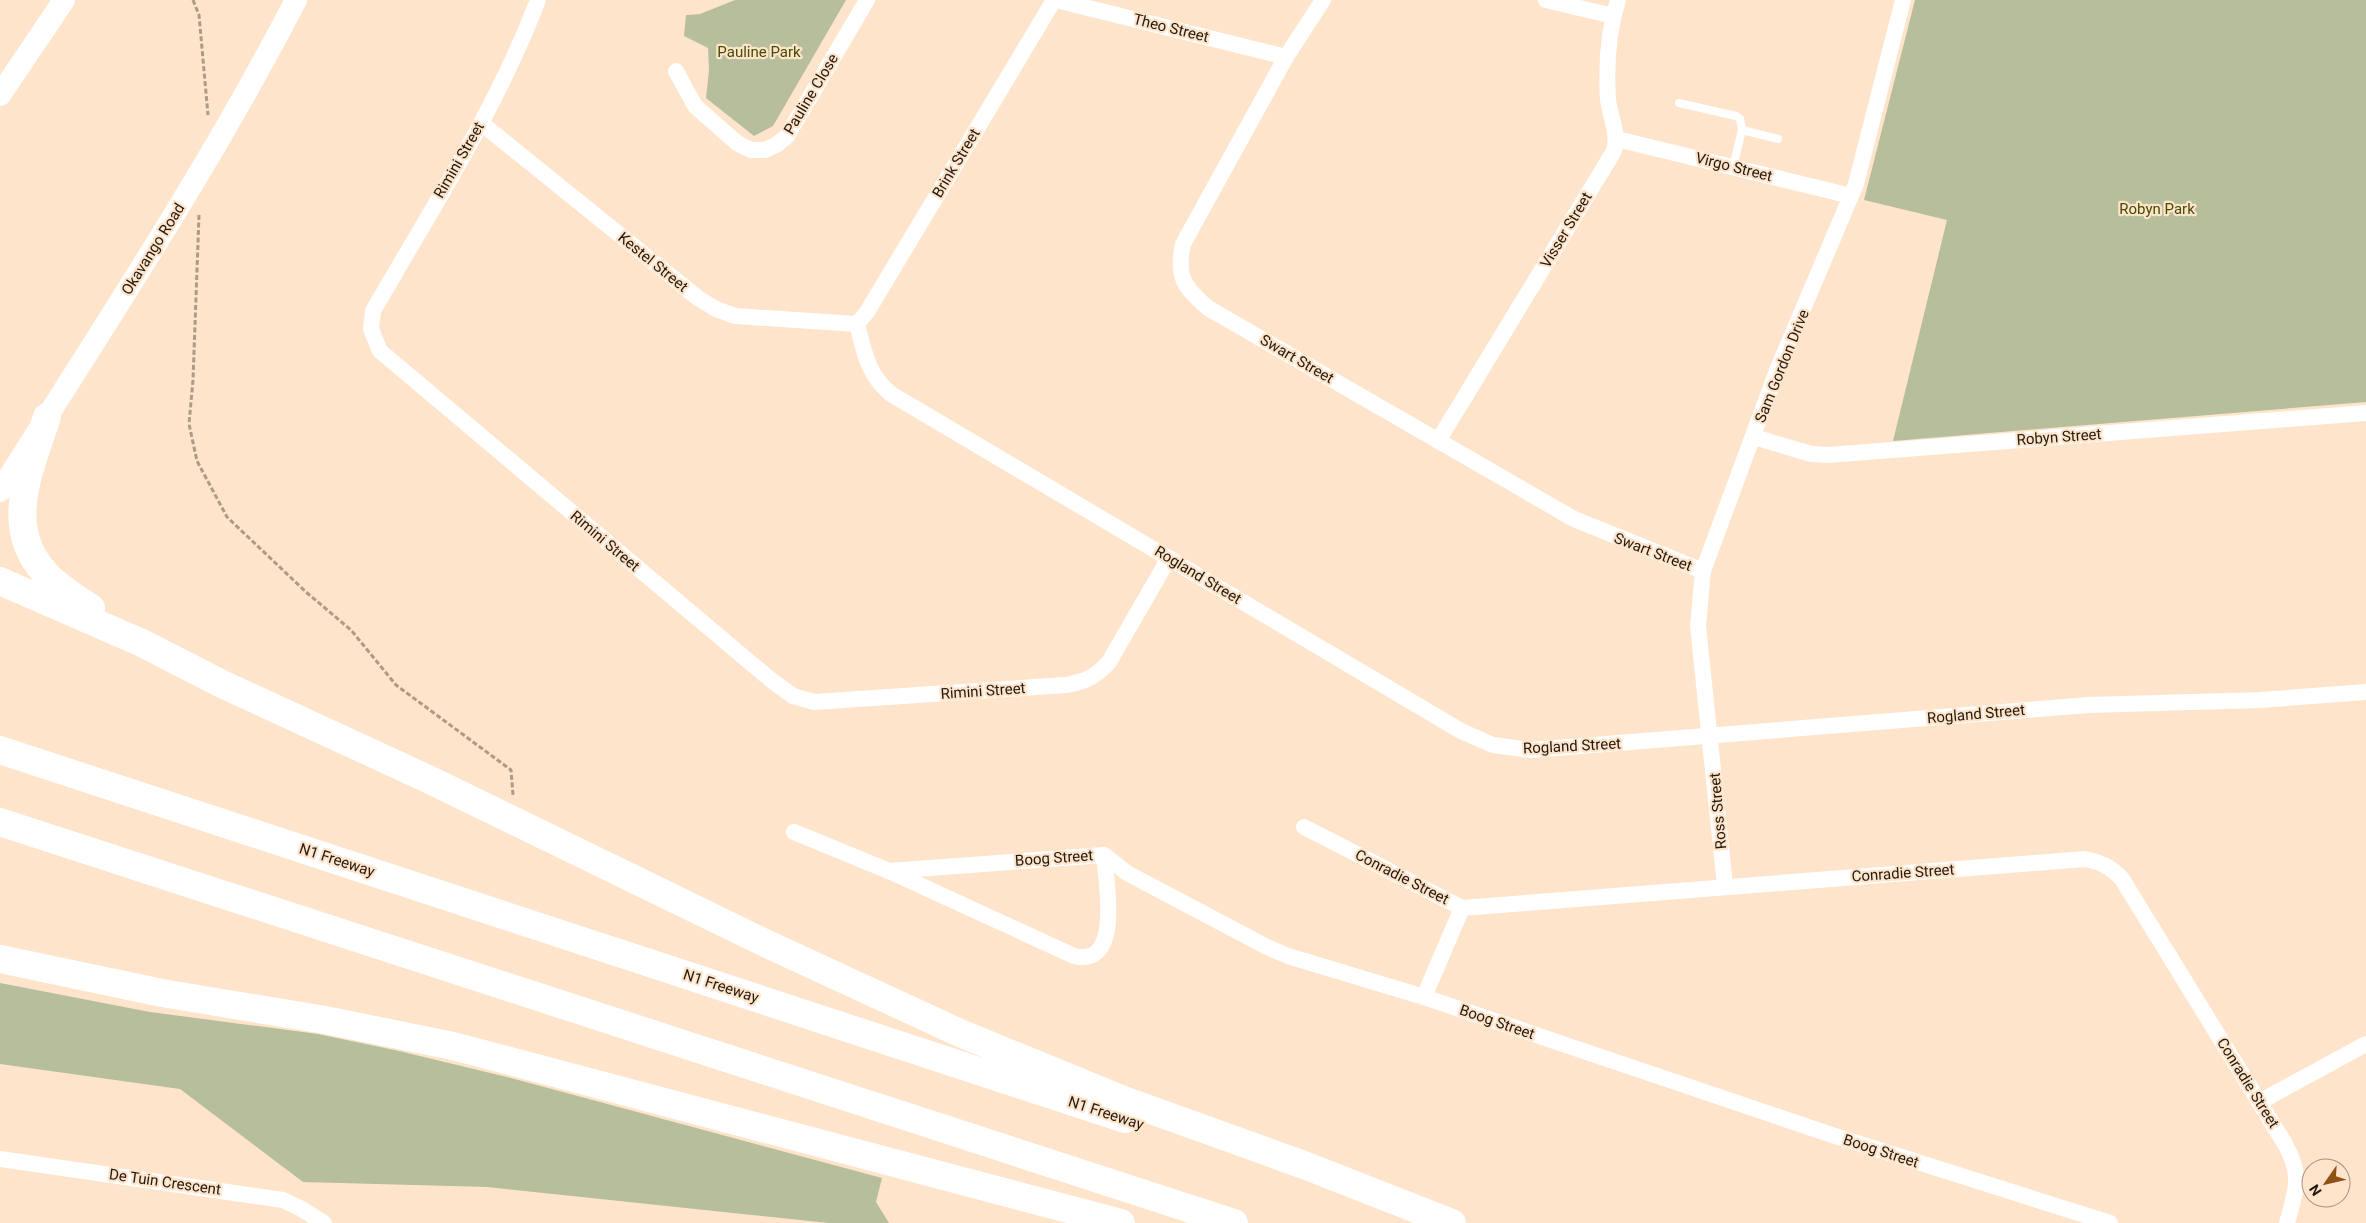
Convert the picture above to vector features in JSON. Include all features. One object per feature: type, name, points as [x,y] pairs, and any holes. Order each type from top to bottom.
[{"type":"highway","points":[[47,417],[22,494],[22,513],[27,545],[49,578],[142,643]]},
{"type":"highway","points":[[0,582],[142,643],[222,684],[428,779],[764,942],[1000,1050],[1126,1101],[1304,1165],[1452,1223]]},
{"type":"highway","name":"N1 Freeway","points":[[0,750],[1443,1223]]},
{"type":"highway","points":[[0,822],[1234,1223]]},
{"type":"highway","points":[[0,959],[162,993],[325,1020],[453,1046],[1121,1223]]},
{"type":"main road","points":[[0,94],[64,0]]},
{"type":"main road","name":"Okavango Road","points":[[0,491],[184,200],[254,81],[296,0]]},
{"type":"street","name":"Rimini Street","points":[[538,0],[520,48],[481,123],[373,311],[371,329],[380,352],[763,673],[793,696],[814,702],[1066,686],[1084,682],[1097,675],[1109,662],[1169,558]]},
{"type":"street","name":"Pauline Close","points":[[676,71],[695,106],[737,144],[752,150],[764,150],[776,145],[786,136],[867,0]]},
{"type":"street","name":"Theo Street","points":[[1055,0],[1286,57]]},
{"type":"street","name":"Brink Street","points":[[857,324],[867,312],[1055,0]]},
{"type":"street","name":"Swart Street","points":[[1323,0],[1286,57],[1183,244],[1179,262],[1182,280],[1191,294],[1208,308],[1574,519],[1703,571]]},
{"type":"street","points":[[1546,0],[1613,16]]},
{"type":"street","points":[[1617,139],[1608,101],[1607,61],[1613,16],[1618,0]]},
{"type":"street","name":"Sam Gordon Drive","points":[[1711,736],[1698,626],[1703,571],[1717,528],[1754,437],[1778,368],[1851,196],[1902,0]]},
{"type":"street","name":"Kestel Street","points":[[481,123],[698,298],[716,309],[735,316],[857,324]]},
{"type":"street","name":"Virgo Street","points":[[1617,139],[1851,196]]},
{"type":"street","name":"Visser Street","points":[[1438,441],[1614,151],[1617,139]]},
{"type":"street","name":"Rogland Street","points":[[857,324],[867,364],[873,376],[891,394],[1461,731],[1492,745],[1531,750],[2090,705],[2261,700],[2366,692]]},
{"type":"street","name":"Robyn Street","points":[[1754,437],[1811,454],[1828,455],[2366,413]]},
{"type":"street","name":"Ross Street","points":[[1711,736],[1725,886]]},
{"type":"street","name":"Conradie Street","points":[[1304,827],[1462,908],[2085,859],[2106,865],[2122,880],[2286,1144],[2297,1171],[2295,1192],[2287,1223]]},
{"type":"street","points":[[794,832],[890,871],[1074,956],[1085,958],[1094,954],[1101,947],[1109,927],[1104,855]]},
{"type":"street","name":"Boog Street","points":[[890,871],[1104,855],[1127,873],[1266,947],[1320,967],[1424,997],[1829,1134],[2110,1223]]},
{"type":"street","points":[[1424,997],[1462,908]]},
{"type":"street","points":[[2259,1102],[2366,1044]]},
{"type":"street","name":"De Tuin Crescent","points":[[0,1158],[283,1200],[324,1223]]},
{"type":"lane","points":[[1679,103],[1736,116],[1740,119],[1742,130],[1733,167]]},
{"type":"lane","points":[[1742,130],[1778,139]]},
{"type":"path","points":[[193,0],[199,15],[208,116],[214,150]]},
{"type":"path","points":[[201,207],[189,424],[196,461],[227,517],[306,592],[351,630],[396,685],[511,770],[514,822]]},
{"type":"green space","name":"Pauline Park","points":[[735,0],[846,0],[773,126],[754,136],[706,98],[709,70],[708,48],[684,36],[686,15],[700,14]]},
{"type":"green space","name":"Robyn Park","points":[[1915,0],[2366,0],[2366,402],[1893,441],[1947,220],[1864,200]]},
{"type":"green space","points":[[0,983],[150,1012],[318,1034],[399,1051],[511,1078],[882,1178],[876,1202],[889,1223],[829,1223],[487,1187],[303,1182],[180,1089],[0,1064]]}]
